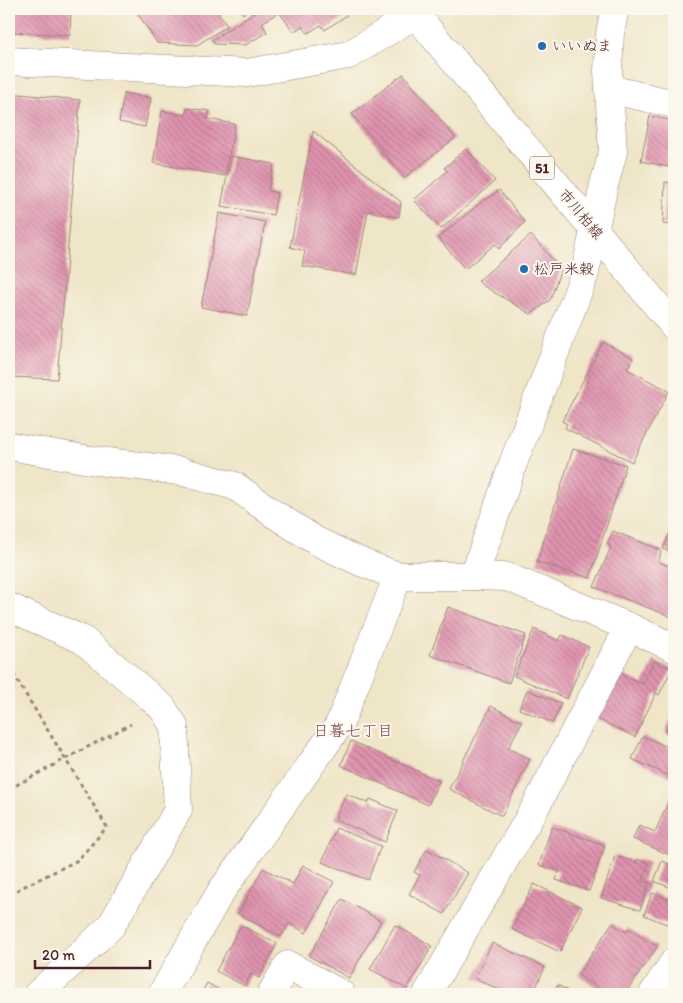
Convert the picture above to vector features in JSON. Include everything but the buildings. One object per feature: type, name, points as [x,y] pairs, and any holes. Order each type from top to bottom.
[{"type":"street","points":[[474,576],[514,461],[585,273],[613,152],[610,33],[615,9]]},
{"type":"street","points":[[9,61],[247,73],[349,55],[414,11]]},
{"type":"street","name":"市川柏線","points":[[414,11],[674,326]]},
{"type":"street","points":[[610,89],[674,104]]},
{"type":"street","points":[[9,446],[90,460],[180,471],[235,486],[318,542],[363,563],[398,576],[507,577],[629,627],[674,648]]},
{"type":"street","points":[[162,994],[220,893],[339,725],[398,576]]},
{"type":"street","points":[[9,607],[83,640],[162,707],[174,726],[178,810],[111,926],[38,994]]},
{"type":"street","points":[[427,994],[536,806],[629,627]]},
{"type":"street","points":[[653,994],[674,962]]},
{"type":"street","points":[[271,994],[288,965],[341,994]]},
{"type":"path","points":[[9,667],[107,827],[78,860],[9,894]]},
{"type":"path","points":[[9,789],[162,707]]},
{"type":"place","name":"いいぬま","points":[[542,46]]},
{"type":"place","name":"松戸米穀","points":[[524,269]]},
{"type":"district","name":"日暮七丁目","points":[[353,730]]}]
